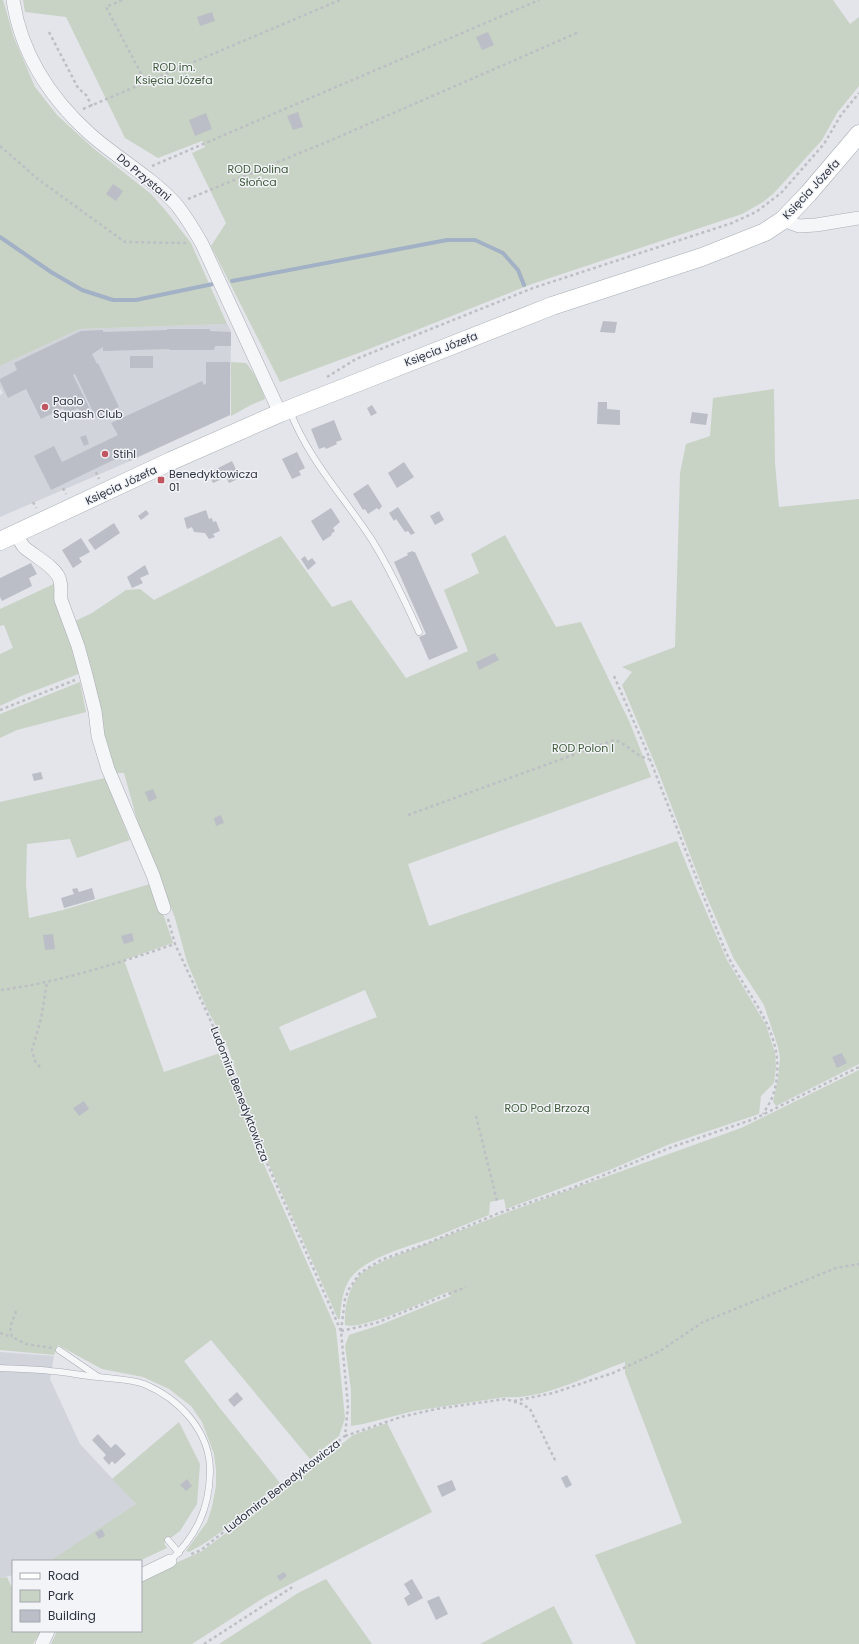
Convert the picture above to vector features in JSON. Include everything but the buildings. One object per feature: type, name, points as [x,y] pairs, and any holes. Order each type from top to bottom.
[{"type":"main road","name":"Księcia Józefa","points":[[8,538],[165,464],[285,411],[552,306],[682,264],[746,241],[765,232],[783,220],[808,194],[859,134]]},
{"type":"street","name":"Do Przystani","points":[[13,0],[20,32],[36,68],[55,98],[90,134],[139,172],[176,204],[202,244],[285,411]]},
{"type":"street","points":[[783,220],[799,226],[816,225],[859,218]]},
{"type":"street","points":[[8,538],[40,557],[59,578],[61,600],[78,646],[95,711],[98,736],[108,769],[154,876],[164,908]]},
{"type":"street","points":[[142,1575],[174,1557]]},
{"type":"street","points":[[42,1644],[48,1632]]},
{"type":"lane","points":[[285,411],[300,433],[309,450],[372,540],[405,600],[419,632]]},
{"type":"lane","points":[[58,1350],[99,1377]]},
{"type":"lane","points":[[0,1368],[51,1371],[143,1384],[159,1391],[173,1400],[187,1413],[204,1442],[210,1469],[207,1504],[195,1531],[174,1557]]},
{"type":"lane","points":[[168,1540],[174,1557]]},
{"type":"path","points":[[122,0],[106,7],[146,83]]},
{"type":"path","points":[[70,114],[340,0]]},
{"type":"path","points":[[139,172],[539,0]]},
{"type":"path","points":[[49,32],[78,88],[86,95],[92,106]]},
{"type":"path","points":[[176,204],[334,139],[579,32]]},
{"type":"path","points":[[325,378],[356,359],[528,290],[732,223],[756,212],[781,193],[824,144],[841,115],[859,93]]},
{"type":"path","points":[[0,146],[40,180],[125,242],[191,244]]},
{"type":"path","points":[[96,472],[99,478]]},
{"type":"path","points":[[63,488],[65,492]]},
{"type":"path","points":[[33,502],[35,506]]},
{"type":"path","points":[[0,710],[86,675]]},
{"type":"path","points":[[614,676],[649,759],[724,948],[731,964],[765,1018],[776,1049],[778,1058],[777,1080],[774,1094],[763,1115]]},
{"type":"path","points":[[408,814],[614,740],[621,742],[644,758],[649,759]]},
{"type":"path","name":"Ludomira Benedyktowicza","points":[[164,908],[175,944],[228,1058],[262,1152],[341,1331],[348,1406],[345,1436],[200,1550],[174,1557]]},
{"type":"path","points":[[1,990],[86,973],[175,944]]},
{"type":"path","points":[[40,1067],[35,1061],[32,1050],[41,1019],[47,982]]},
{"type":"path","points":[[466,1287],[376,1323],[341,1331],[345,1299],[349,1289],[360,1273],[381,1260],[426,1244],[500,1213],[572,1188],[672,1148],[734,1127],[763,1115],[859,1067]]},
{"type":"path","points":[[476,1116],[496,1201]]},
{"type":"path","points":[[514,1401],[553,1394],[613,1373],[660,1351],[703,1322],[836,1268],[859,1264]]},
{"type":"path","points":[[12,1336],[10,1327],[16,1311]]},
{"type":"path","points":[[0,1333],[12,1336],[26,1344],[58,1350]]},
{"type":"path","points":[[345,1436],[380,1423],[436,1409],[505,1399],[514,1401],[530,1409],[556,1462]]},
{"type":"path","points":[[204,1644],[294,1586]]},
{"type":"shaded area","points":[[227,324],[231,331],[230,415],[128,462],[0,517],[0,395],[3,393],[0,388],[0,366],[80,329]]},
{"type":"shaded area","points":[[0,1352],[54,1356],[50,1379],[80,1444],[136,1504],[52,1560],[12,1560],[12,1575],[0,1578]]},
{"type":"green space","points":[[0,0],[3,0],[14,38],[35,87],[57,115],[93,148],[151,194],[166,211],[191,243],[227,324],[80,329],[0,366]]},
{"type":"green space","points":[[23,0],[833,0],[850,24],[859,17],[859,86],[837,113],[822,140],[774,193],[763,202],[742,214],[532,284],[364,351],[280,382],[211,246],[226,223],[192,153],[205,147],[202,141],[158,158],[125,138],[66,17],[25,12]]},
{"type":"green space","points":[[231,362],[246,363],[262,389],[265,399],[231,416]]},
{"type":"green space","points":[[774,389],[775,463],[779,507],[859,499],[859,1064],[776,1106],[773,1102],[780,1058],[778,1047],[764,1005],[734,959],[704,891],[658,771],[622,685],[632,672],[622,667],[675,647],[680,473],[686,444],[710,436],[713,398]]},
{"type":"green space","points":[[505,535],[556,627],[581,622],[630,723],[651,777],[408,864],[429,926],[677,841],[727,960],[766,1025],[775,1053],[776,1067],[774,1083],[761,1096],[759,1114],[670,1144],[612,1169],[506,1209],[504,1199],[490,1202],[489,1215],[372,1261],[355,1273],[345,1288],[340,1319],[338,1319],[262,1149],[228,1048],[206,1007],[187,962],[175,918],[139,827],[124,773],[116,773],[112,769],[73,622],[92,613],[126,590],[140,589],[154,600],[281,536],[332,607],[351,600],[406,678],[468,651],[444,590],[479,573],[471,554]],"holes":[[[365,990],[377,1017],[290,1051],[279,1027]]]},
{"type":"green space","points":[[58,582],[81,673],[21,696],[0,706],[0,654],[13,648],[4,625],[0,626],[0,609]]},
{"type":"green space","points":[[80,682],[86,712],[17,730],[0,738],[0,714]]},
{"type":"green space","points":[[105,778],[130,840],[77,858],[70,839],[27,844],[26,884],[29,918],[63,910],[153,884],[173,943],[124,960],[164,1072],[223,1052],[262,1160],[336,1329],[345,1418],[339,1436],[310,1459],[211,1340],[184,1361],[280,1483],[213,1538],[189,1552],[186,1551],[207,1522],[212,1507],[216,1486],[214,1454],[202,1422],[191,1406],[169,1389],[143,1377],[102,1369],[58,1345],[54,1355],[0,1350],[0,802]]},
{"type":"green space","points":[[859,1070],[859,1644],[636,1644],[595,1555],[682,1523],[625,1373],[625,1362],[566,1386],[535,1395],[505,1397],[414,1411],[351,1426],[351,1390],[345,1346],[349,1335],[380,1325],[451,1296],[448,1292],[380,1319],[353,1326],[345,1325],[345,1312],[349,1293],[355,1281],[364,1271],[383,1261],[500,1215],[741,1128]]},
{"type":"green space","points":[[179,1422],[200,1464],[197,1504],[180,1531],[164,1543],[167,1548],[141,1560],[52,1560],[136,1504],[112,1479]]},
{"type":"green space","points":[[387,1423],[432,1512],[265,1597],[192,1644],[51,1644],[57,1632],[142,1632],[142,1579],[202,1551],[298,1479],[353,1435]]},
{"type":"green space","points":[[7,1577],[12,1588],[12,1632],[40,1632],[33,1644],[0,1644],[0,1578]]},
{"type":"green space","points":[[326,1579],[372,1644],[219,1644],[298,1593]]},
{"type":"green space","points":[[554,1606],[573,1644],[480,1644]]},
{"type":"waterway","points":[[0,237],[51,272],[82,290],[113,300],[136,300],[213,284]]},
{"type":"waterway","points":[[232,281],[447,240],[475,240],[503,253],[518,270],[524,285]]},
{"type":"place","name":"Paolo Squash Club","points":[[45,407]]},
{"type":"place","name":"Stihl","points":[[105,454]]},
{"type":"place","name":"Benedyktowicza 01","points":[[161,480]]},
{"type":"park label","name":"ROD im. Księcia Józefa","points":[[174,73]]},
{"type":"park label","name":"ROD Dolina Słońca","points":[[258,175]]},
{"type":"park label","name":"ROD Polon I","points":[[583,748]]},
{"type":"park label","name":"ROD Pod Brzozą","points":[[547,1108]]}]
